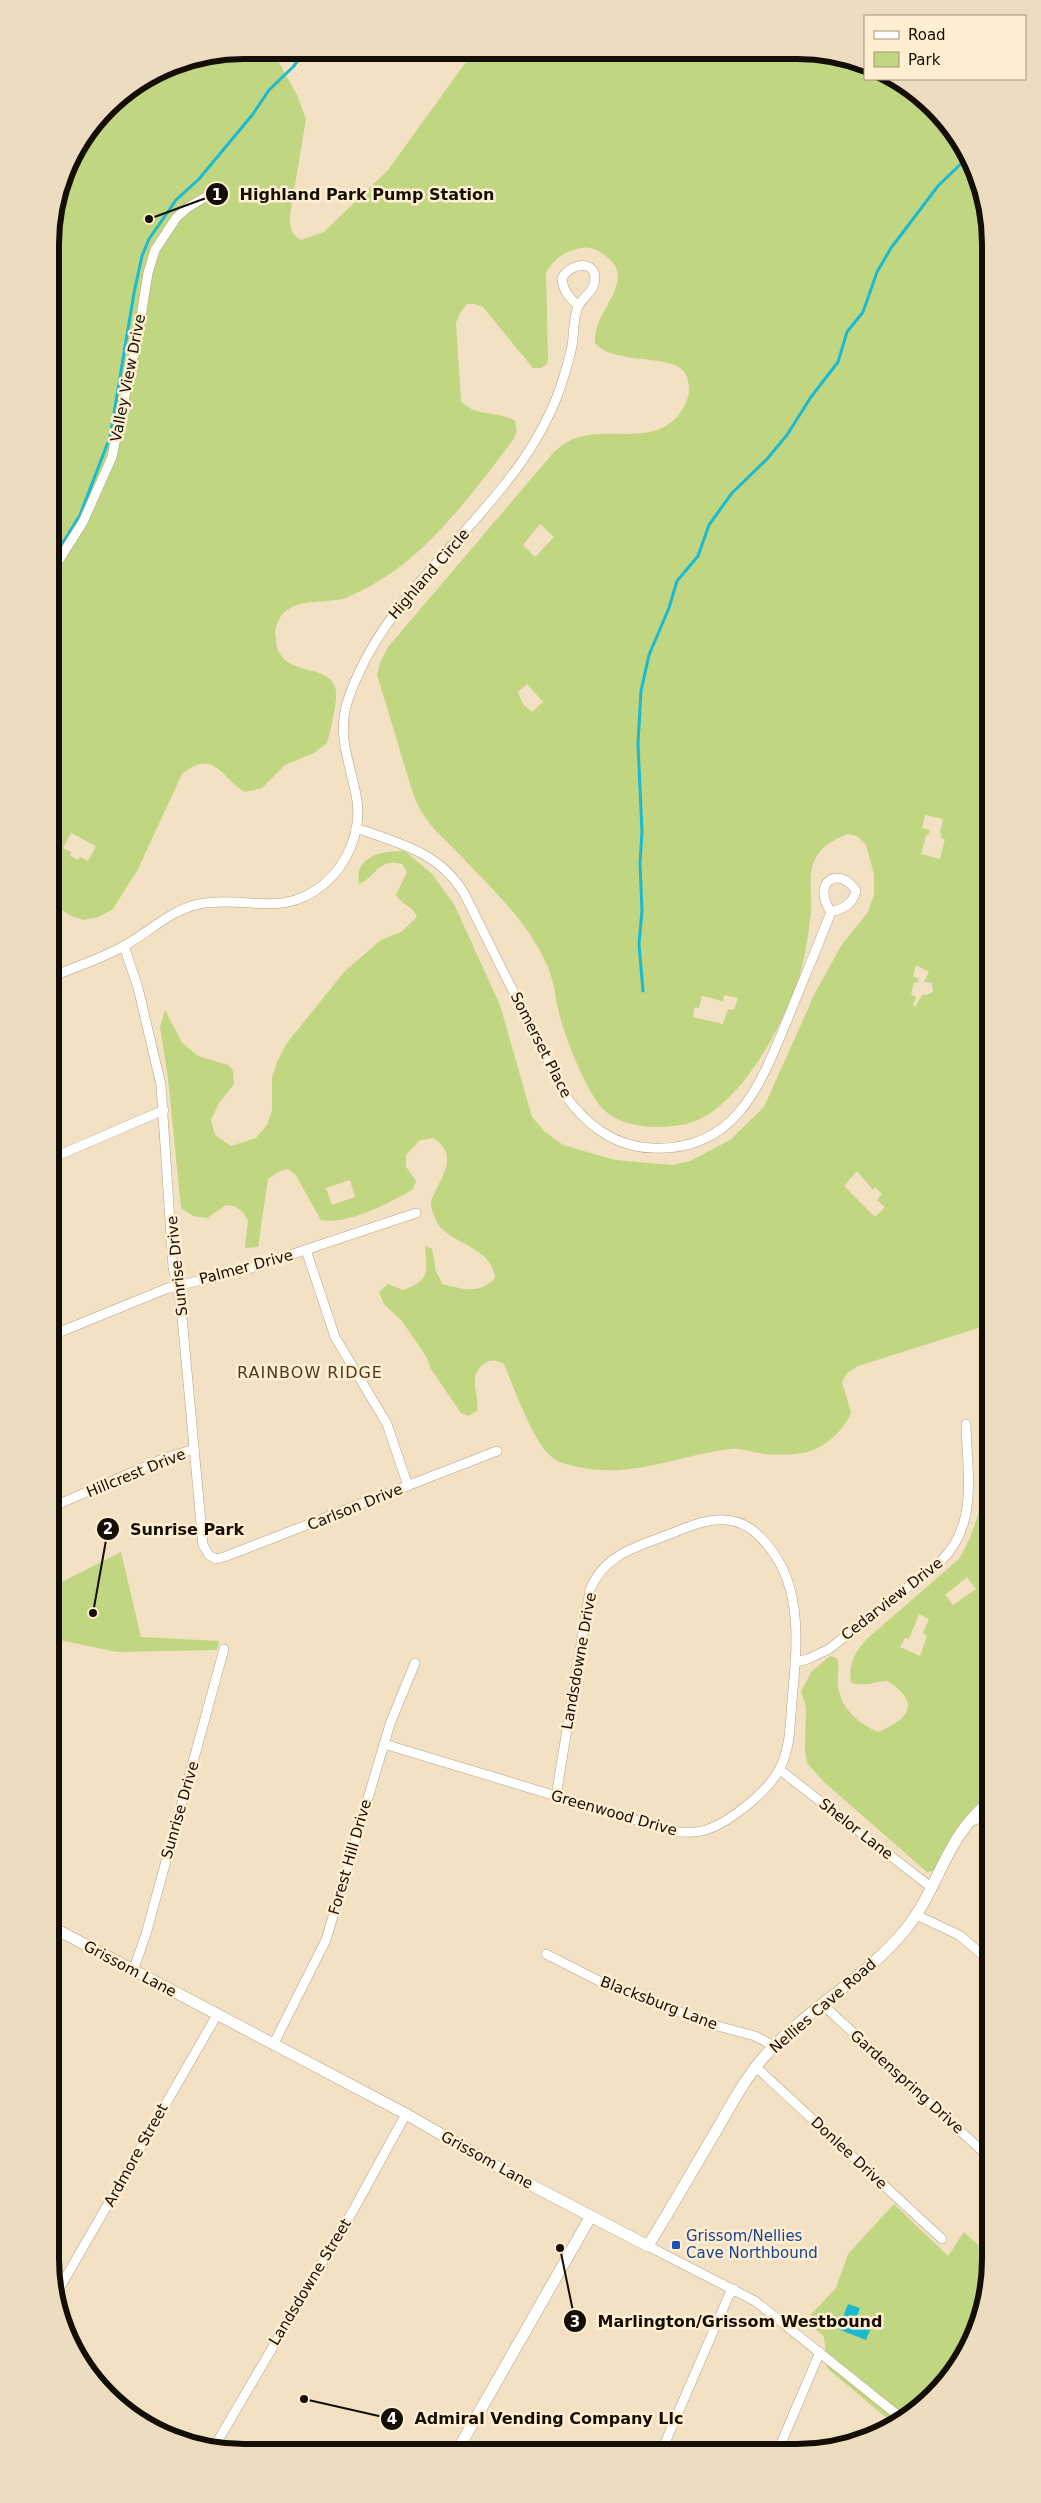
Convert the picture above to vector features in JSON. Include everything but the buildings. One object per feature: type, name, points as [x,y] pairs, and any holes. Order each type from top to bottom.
[{"type":"street","name":"Valley View Drive","points":[[59,560],[83,522],[112,457],[139,329],[148,273],[155,250],[176,218],[186,208],[212,193]]},
{"type":"street","name":"Highland Circle","points":[[59,974],[124,946],[162,920],[187,908],[217,902],[270,906],[289,902],[306,896],[324,884],[336,871],[348,852],[356,828],[356,795],[344,751],[343,730],[347,705],[358,676],[370,649],[390,617],[486,509],[539,436],[561,387],[571,349],[578,306],[589,294],[594,283],[594,274],[589,267],[582,264],[573,265],[562,278],[568,296],[578,306]]},
{"type":"street","name":"Somerset Place","points":[[356,828],[417,849],[433,858],[454,877],[464,893],[565,1095],[574,1108],[594,1127],[608,1136],[636,1146],[666,1149],[689,1145],[722,1129],[744,1109],[755,1093],[769,1064],[831,912]]},
{"type":"street","name":"Sunrise Drive","points":[[124,946],[134,974],[158,1070],[164,1110],[173,1267],[181,1306],[203,1545],[212,1557]]},
{"type":"street","points":[[59,1155],[164,1110]]},
{"type":"street","name":"Palmer Drive","points":[[59,1332],[147,1295],[177,1285],[248,1269],[416,1213]]},
{"type":"street","points":[[306,1250],[335,1337],[387,1424],[408,1486]]},
{"type":"street","name":"Cedarview Drive","points":[[795,1662],[808,1659],[828,1649],[940,1562],[955,1546],[964,1530],[967,1508],[966,1424]]},
{"type":"street","name":"Hillcrest Drive","points":[[59,1504],[160,1460],[194,1449]]},
{"type":"street","name":"Carlson Drive","points":[[212,1557],[224,1558],[497,1451]]},
{"type":"street","name":"Landsdowne Drive","points":[[556,1796],[590,1590],[600,1570],[620,1554],[703,1522],[729,1520],[746,1526],[763,1539],[774,1553],[787,1578],[793,1595],[796,1617],[795,1662]]},
{"type":"street","name":"Sunrise Drive","points":[[133,1971],[146,1934],[224,1649]]},
{"type":"street","name":"Greenwood Drive","points":[[384,1744],[672,1831],[689,1833],[706,1830],[721,1822],[765,1790],[780,1770],[787,1744],[795,1662]]},
{"type":"street","name":"Forest Hill Drive","points":[[273,2045],[326,1940],[384,1744],[415,1663]]},
{"type":"street","name":"Shelor Lane","points":[[780,1770],[932,1888]]},
{"type":"street","name":"Nellies Cave Road","points":[[648,2246],[756,2067],[774,2046],[886,1951],[916,1915],[932,1888],[951,1846],[965,1824],[982,1813]]},
{"type":"street","points":[[916,1915],[959,1935],[982,1954]]},
{"type":"street","name":"Grissom Lane","points":[[59,1931],[406,2114],[510,2174],[648,2246],[734,2288],[755,2301],[897,2415]]},
{"type":"street","name":"Blacksburg Lane","points":[[546,1954],[603,1983],[714,2025],[755,2036],[774,2046]]},
{"type":"street","name":"Gardenspring Drive","points":[[823,2005],[982,2150]]},
{"type":"street","name":"Ardmore Street","points":[[60,2287],[217,2015]]},
{"type":"street","name":"Donlee Drive","points":[[756,2067],[942,2239]]},
{"type":"street","name":"Landsdowne Street","points":[[217,2443],[355,2207],[406,2114]]},
{"type":"street","points":[[461,2444],[591,2216]]},
{"type":"street","points":[[663,2444],[728,2295],[734,2288]]},
{"type":"street","points":[[781,2444],[820,2352]]},
{"type":"green space","points":[[231,59],[277,59],[297,95],[306,119],[290,215],[291,229],[301,240],[324,232],[388,170],[468,59],[822,60],[864,72],[864,80],[883,80],[890,83],[928,113],[958,151],[976,196],[982,231],[982,1327],[858,1366],[847,1373],[842,1382],[851,1413],[844,1426],[834,1437],[814,1450],[781,1455],[731,1449],[637,1468],[598,1470],[561,1463],[546,1451],[531,1428],[504,1364],[494,1360],[485,1363],[479,1368],[475,1379],[477,1411],[468,1416],[461,1413],[431,1369],[426,1356],[402,1321],[384,1304],[379,1292],[388,1284],[403,1290],[419,1283],[423,1279],[426,1269],[425,1246],[432,1249],[436,1271],[442,1284],[464,1289],[477,1289],[495,1278],[492,1267],[486,1258],[448,1234],[440,1227],[434,1216],[431,1202],[445,1170],[447,1157],[441,1145],[434,1138],[420,1140],[406,1155],[406,1167],[416,1181],[413,1189],[368,1212],[343,1219],[321,1220],[295,1174],[288,1169],[280,1171],[268,1179],[258,1247],[245,1248],[248,1220],[242,1211],[234,1206],[226,1205],[207,1218],[193,1216],[181,1208],[168,1078],[160,1027],[165,1010],[182,1043],[198,1056],[228,1065],[233,1071],[234,1084],[219,1103],[211,1120],[215,1135],[231,1146],[256,1138],[267,1125],[272,1110],[272,1078],[277,1062],[287,1043],[345,971],[381,940],[401,932],[417,917],[413,910],[396,895],[407,872],[402,864],[394,863],[382,866],[359,884],[361,867],[372,857],[388,852],[405,851],[432,874],[454,904],[500,1005],[532,1117],[544,1131],[563,1145],[615,1160],[673,1165],[690,1161],[730,1140],[764,1107],[815,993],[841,946],[868,912],[874,895],[874,874],[866,845],[857,836],[848,834],[833,841],[821,850],[812,866],[811,911],[807,944],[801,970],[785,1013],[773,1037],[742,1083],[724,1102],[706,1116],[686,1124],[655,1127],[633,1124],[613,1117],[605,1111],[591,1092],[566,1036],[551,975],[529,932],[506,904],[431,825],[416,802],[377,675],[380,663],[388,647],[554,452],[576,438],[604,434],[633,434],[660,429],[672,422],[682,410],[688,398],[687,377],[682,369],[659,361],[616,355],[604,350],[595,343],[600,319],[613,296],[618,274],[614,264],[595,249],[580,248],[571,251],[553,262],[546,273],[548,358],[547,364],[541,368],[533,368],[483,307],[467,304],[460,313],[456,323],[461,401],[473,410],[502,416],[515,421],[517,431],[513,440],[463,504],[426,544],[384,578],[343,599],[304,603],[287,610],[280,617],[275,633],[280,654],[296,666],[326,676],[332,682],[336,691],[335,709],[327,743],[314,753],[285,765],[262,788],[245,792],[210,764],[193,766],[182,774],[138,869],[113,909],[98,917],[84,920],[71,916],[59,908],[59,231],[65,196],[83,151],[113,113],[151,83],[196,65]],"holes":[[[540,524],[554,537],[535,557],[523,545]],[[527,684],[543,702],[532,712],[523,704],[518,692]],[[925,815],[943,819],[940,833],[942,833],[941,838],[945,839],[940,859],[921,854],[926,835],[928,835],[930,830],[922,828]],[[71,833],[96,846],[88,861],[80,857],[78,860],[70,856],[71,852],[63,848]],[[916,965],[929,972],[924,982],[932,983],[933,992],[926,995],[923,994],[915,1007],[913,1005],[916,997],[911,994],[914,982],[917,983],[919,979],[913,976]],[[724,995],[738,998],[734,1010],[728,1009],[723,1024],[693,1017],[695,1007],[699,1008],[702,996],[723,1001]],[[857,1171],[873,1190],[875,1187],[882,1194],[877,1200],[885,1207],[875,1217],[844,1186]],[[350,1180],[355,1197],[332,1205],[326,1188]]]},
{"type":"green space","points":[[982,1481],[982,1822],[972,1828],[962,1840],[946,1869],[927,1872],[824,1782],[807,1763],[805,1749],[806,1707],[801,1692],[811,1672],[830,1656],[837,1658],[838,1686],[843,1702],[857,1720],[878,1732],[898,1722],[904,1716],[908,1703],[905,1696],[888,1681],[865,1684],[851,1682],[852,1663],[860,1647],[869,1637],[959,1559],[970,1538],[978,1515]],"holes":[[[967,1577],[976,1589],[953,1605],[945,1595]],[[919,1614],[929,1619],[923,1633],[927,1636],[920,1656],[900,1647],[905,1638],[909,1639]]]},
{"type":"green space","points":[[121,1552],[141,1637],[219,1641],[217,1650],[117,1652],[59,1640],[59,1583]]},
{"type":"green space","points":[[894,2204],[948,2256],[964,2232],[982,2249],[979,2296],[968,2330],[958,2352],[928,2390],[889,2420],[827,2368],[824,2336],[805,2321],[836,2288],[848,2254]]},
{"type":"water","points":[[848,2304],[860,2308],[856,2319],[872,2325],[866,2340],[838,2329]]},
{"type":"waterway","points":[[59,549],[80,515],[110,437],[134,293],[142,256],[149,239],[176,200],[199,179],[253,114],[269,90],[299,59]]},
{"type":"waterway","points":[[643,991],[639,944],[642,911],[640,863],[642,832],[638,744],[641,691],[649,655],[669,608],[677,581],[698,556],[709,525],[732,493],[767,459],[787,435],[811,397],[838,362],[847,332],[863,312],[877,272],[891,248],[938,186],[963,162]]},
{"type":"place","name":"Highland Park Pump Station","points":[[149,219]]},
{"type":"place","name":"Sunrise Park","points":[[93,1613]]},
{"type":"place","name":"Grissom/Nellies Cave Northbound","points":[[676,2245]]},
{"type":"place","name":"Marlington/Grissom Westbound","points":[[560,2248]]},
{"type":"place","name":"Admiral Vending Company Llc","points":[[304,2399]]},
{"type":"district","name":"RAINBOW RIDGE","points":[[310,1372]]}]
